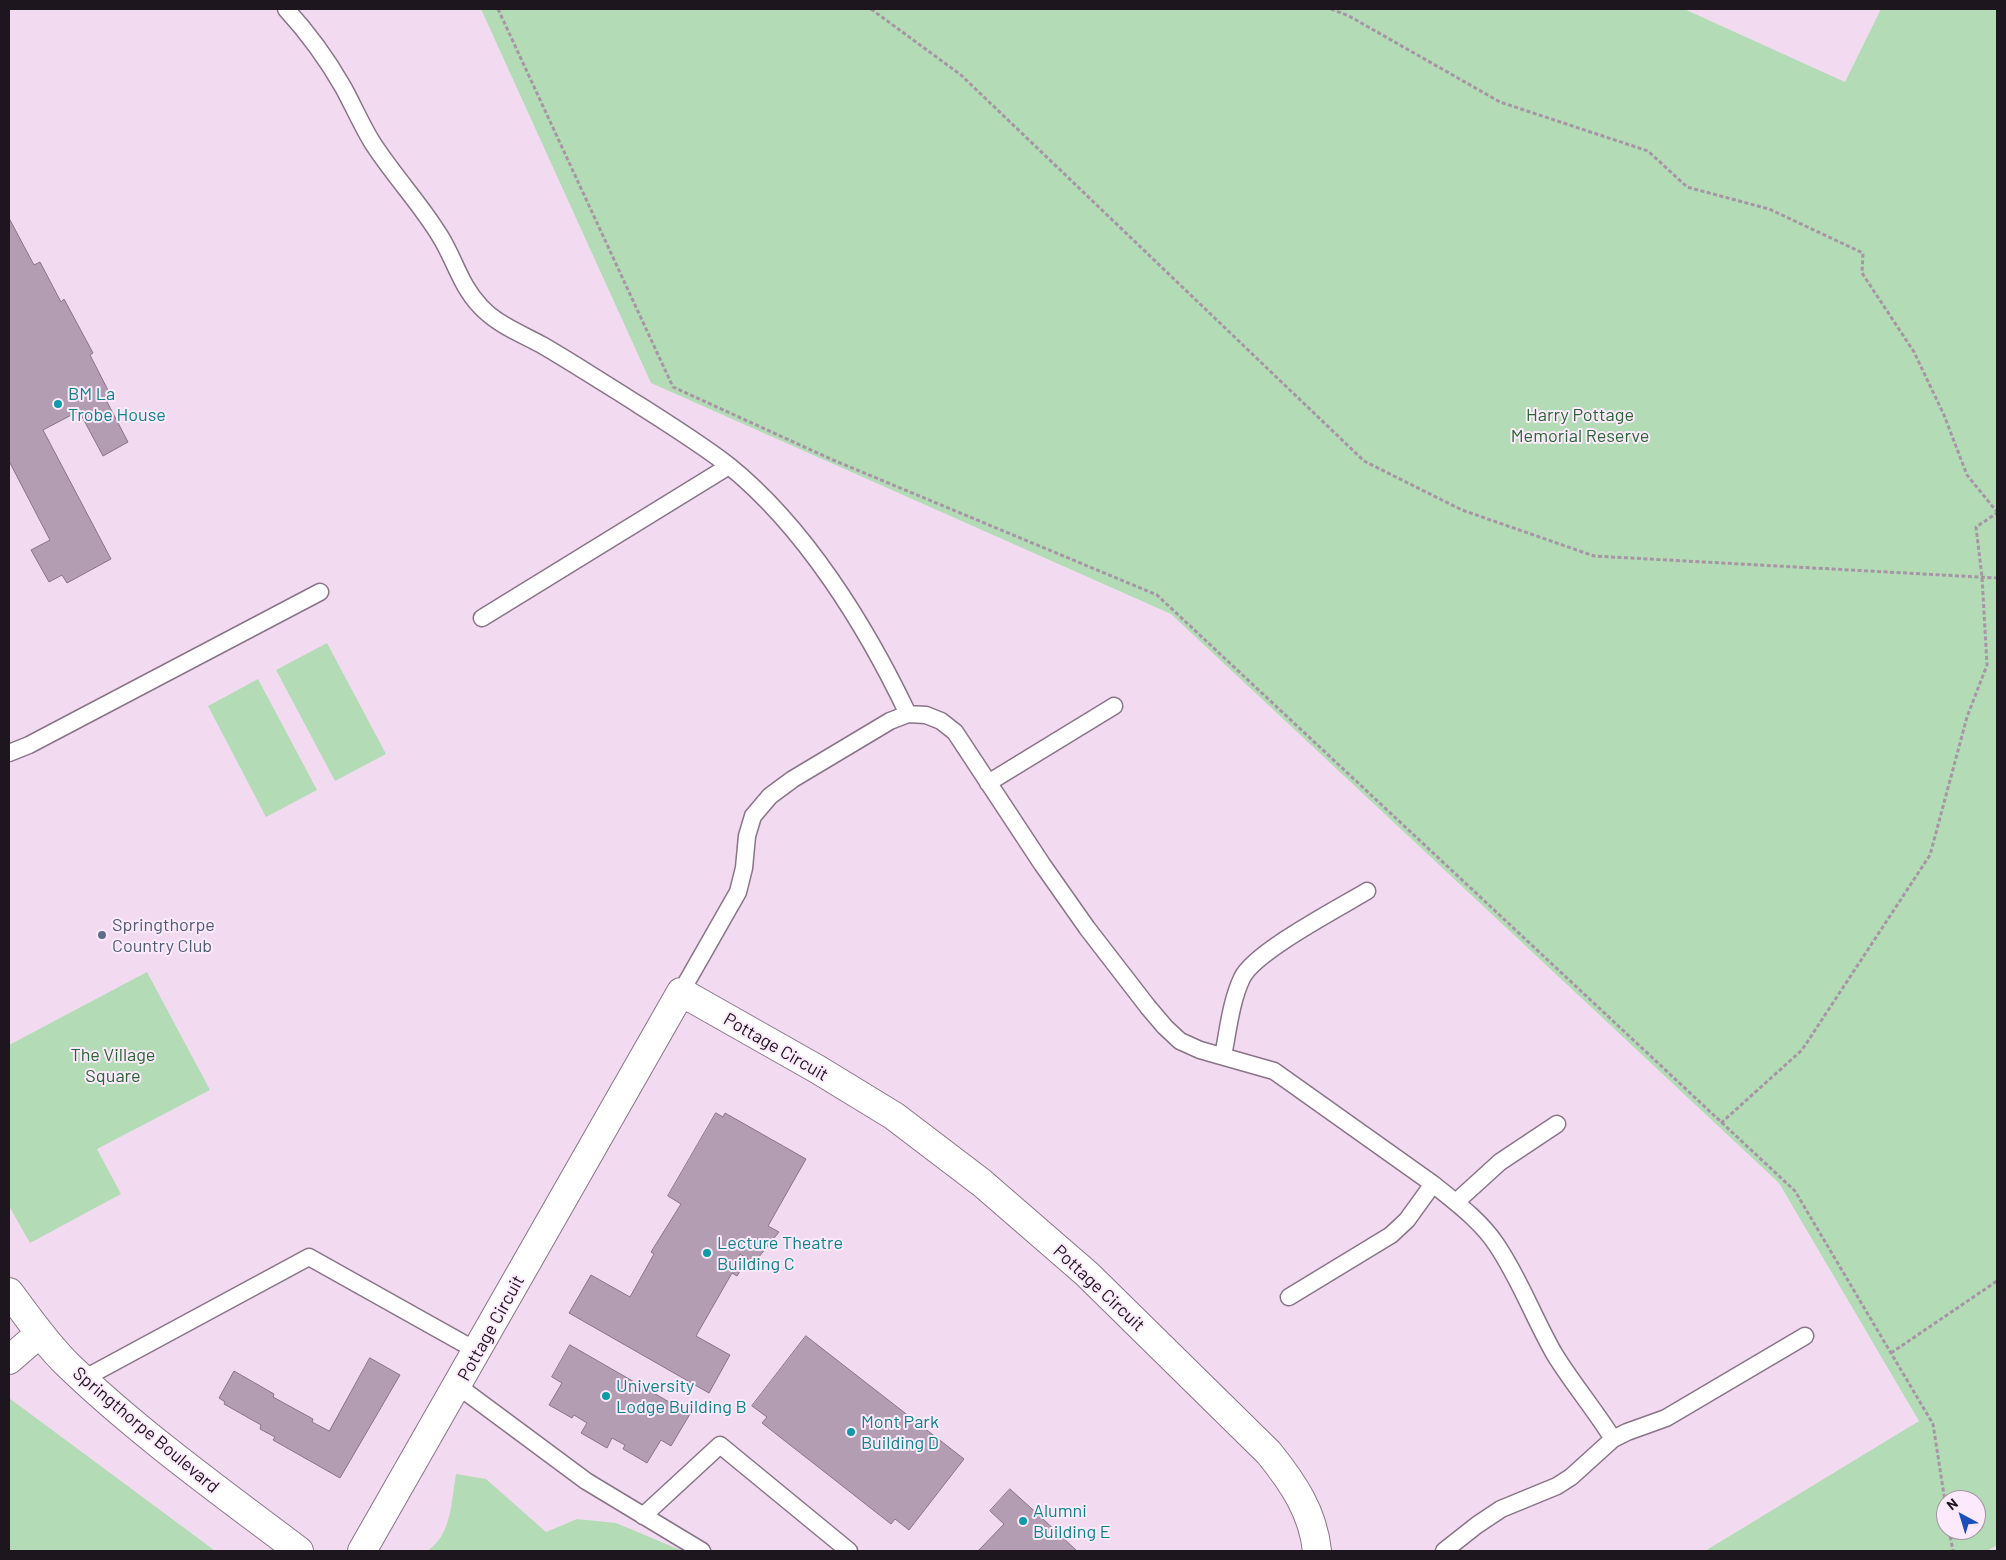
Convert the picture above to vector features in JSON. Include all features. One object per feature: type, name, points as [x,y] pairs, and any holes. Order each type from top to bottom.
[{"type":"street","name":"Pottage Circuit","points":[[362,1551],[458,1386],[681,992],[817,1069],[894,1116],[982,1183],[1087,1274],[1269,1453],[1292,1481],[1306,1506],[1316,1537],[1317,1551]]},
{"type":"street","name":"Springthorpe Boulevard","points":[[9,1292],[40,1333],[83,1379],[182,1463],[299,1551]]},
{"type":"street","points":[[9,1360],[40,1333]]},
{"type":"lane","points":[[286,9],[319,49],[342,85],[365,131],[388,167],[442,238],[466,288],[482,308],[505,326],[540,344],[686,435],[729,466],[799,536],[836,586],[890,677],[908,714]]},
{"type":"lane","points":[[482,618],[729,466]]},
{"type":"lane","points":[[9,754],[320,592]]},
{"type":"lane","points":[[988,783],[1114,706]]},
{"type":"lane","points":[[681,992],[738,892],[744,868],[747,836],[754,816],[770,796],[793,778],[890,721],[908,714],[926,716],[941,721],[955,732],[1047,872],[1153,1014],[1180,1041],[1200,1050],[1274,1071],[1433,1184],[1456,1202],[1496,1243],[1515,1274],[1556,1355],[1613,1439]]},
{"type":"lane","points":[[1223,1056],[1242,977],[1252,965],[1286,940],[1367,891]]},
{"type":"lane","points":[[1456,1202],[1500,1162],[1557,1124]]},
{"type":"lane","points":[[1289,1298],[1391,1235],[1407,1220],[1433,1184]]},
{"type":"lane","points":[[83,1379],[308,1257],[477,1351]]},
{"type":"lane","points":[[1444,1551],[1501,1509],[1556,1486],[1571,1477],[1613,1439],[1666,1418],[1805,1336]]},
{"type":"lane","points":[[458,1386],[586,1481],[702,1551]]},
{"type":"lane","points":[[643,1516],[720,1445],[849,1551]]},
{"type":"path","points":[[498,9],[673,387],[833,460],[1157,595],[1794,1191],[1933,1424],[1943,1490]]},
{"type":"path","points":[[871,9],[961,75],[1364,461],[1462,510],[1594,556],[1997,578]]},
{"type":"path","points":[[1332,9],[1349,16],[1500,102],[1648,151],[1687,187],[1769,209],[1863,253],[1862,273],[1914,352],[1944,414],[1967,475],[1997,513],[1976,527],[1982,577],[1987,666],[1967,717],[1930,855],[1802,1050],[1721,1123]]},
{"type":"path","points":[[1891,1353],[1997,1281]]},
{"type":"green space","name":"Harry Pottage Memorial Reserve","points":[[481,9],[1684,9],[1845,82],[1881,9],[1997,9],[1997,1545],[1987,1551],[1705,1551],[1919,1421],[1779,1183],[1171,614],[651,383]]},
{"type":"green space","points":[[327,643],[386,754],[335,781],[276,670]]},
{"type":"green space","points":[[258,679],[317,790],[266,817],[208,706]]},
{"type":"green space","name":"The Village Square","points":[[147,972],[210,1090],[97,1149],[121,1194],[30,1243],[9,1206],[9,1045]]},
{"type":"green space","points":[[9,1398],[214,1550],[9,1551]]},
{"type":"green space","points":[[456,1474],[486,1479],[546,1532],[577,1519],[616,1523],[683,1551],[427,1551],[435,1544],[446,1527]]},
{"type":"building","name":"BM La Trobe House","points":[[10,220],[34,265],[40,262],[61,302],[64,299],[93,353],[90,355],[111,396],[105,398],[128,442],[103,456],[79,411],[43,430],[111,559],[67,583],[62,575],[49,582],[31,550],[50,540],[9,461]]},
{"type":"building","name":"Lecture Theatre Building C","points":[[716,1113],[723,1117],[725,1113],[806,1159],[768,1226],[779,1232],[754,1263],[740,1254],[736,1261],[743,1266],[737,1276],[732,1273],[696,1336],[730,1355],[709,1393],[569,1313],[591,1275],[630,1297],[654,1254],[651,1252],[681,1204],[668,1196]]},
{"type":"building","name":"Mont Park Building D","points":[[806,1336],[964,1459],[909,1530],[895,1519],[891,1524],[762,1423],[767,1417],[752,1406]]},
{"type":"building","name":"University Lodge Building B","points":[[570,1345],[690,1414],[671,1446],[661,1440],[647,1463],[623,1449],[625,1445],[612,1438],[607,1448],[581,1433],[587,1423],[574,1415],[572,1418],[549,1405],[562,1383],[552,1377]]},
{"type":"building","points":[[370,1358],[400,1375],[340,1478],[273,1440],[275,1437],[260,1429],[261,1425],[224,1404],[225,1402],[219,1398],[234,1371],[274,1394],[273,1397],[313,1419],[312,1422],[329,1431]]},
{"type":"building","name":"Alumni Building E","points":[[1010,1489],[1077,1551],[978,1551],[1004,1524],[990,1511]]},
{"type":"place","name":"BM La Trobe House","points":[[58,404]]},
{"type":"place","name":"Springthorpe Country Club","points":[[102,935]]},
{"type":"place","name":"Lecture Theatre Building C","points":[[707,1253]]},
{"type":"place","name":"University Lodge Building B","points":[[606,1396]]},
{"type":"place","name":"Mont Park Building D","points":[[851,1432]]},
{"type":"place","name":"Alumni Building E","points":[[1023,1521]]}]
